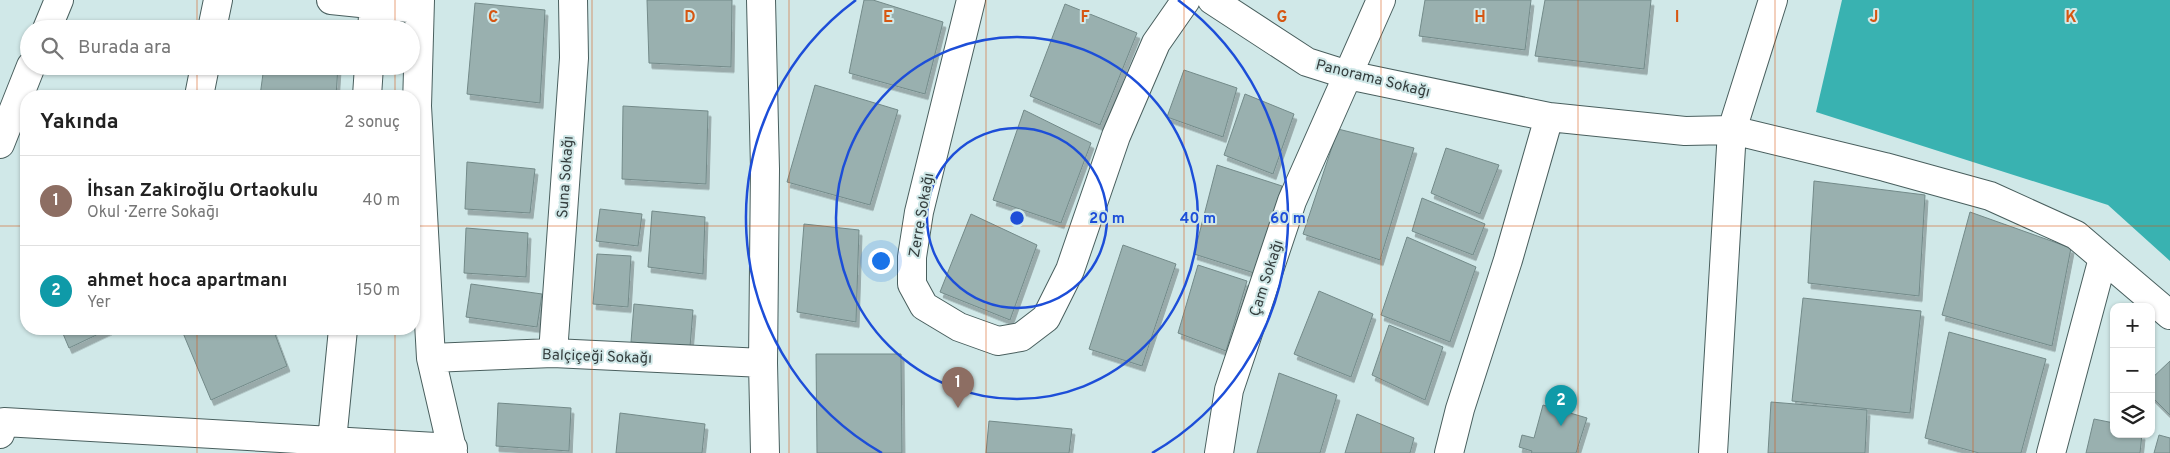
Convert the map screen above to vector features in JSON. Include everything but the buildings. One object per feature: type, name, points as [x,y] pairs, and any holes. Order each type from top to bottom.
[{"type":"main road","points":[[51,20],[59,0]]},
{"type":"main road","points":[[214,20],[218,0]]},
{"type":"main road","points":[[331,0],[373,17],[420,5],[420,20]]},
{"type":"main road","name":"Suna Sokağı","points":[[553,353],[574,58],[573,0]]},
{"type":"main road","points":[[761,0],[765,168],[763,363],[765,453]]},
{"type":"main road","name":"Zerre Sokağı","points":[[971,0],[919,212],[912,257],[912,284],[924,306],[959,327],[998,341],[1021,337],[1046,318],[1070,270],[1116,136],[1156,43],[1186,0]]},
{"type":"main road","name":"Panorama Sokağı","points":[[1212,0],[1307,62],[1348,75],[1549,117],[1685,131],[1732,130],[1885,167],[1990,196],[2076,235],[2170,316]]},
{"type":"main road","name":"Çam Sokağı","points":[[1219,453],[1229,390],[1292,201],[1382,0]]},
{"type":"main road","points":[[1713,453],[1732,130],[1773,0]]},
{"type":"main road","points":[[21,90],[27,75]]},
{"type":"main road","points":[[201,90],[204,75]]},
{"type":"main road","points":[[367,90],[368,75]]},
{"type":"main road","points":[[417,90],[418,75]]},
{"type":"main road","points":[[0,144],[20,94]]},
{"type":"main road","points":[[1449,453],[1460,409],[1508,260],[1549,117]]},
{"type":"main road","points":[[0,434],[4,422],[453,451],[431,358],[420,160]]},
{"type":"main road","points":[[2051,453],[2103,258]]},
{"type":"main road","points":[[332,442],[342,335]]},
{"type":"main road","name":"Balçiçeği Sokağı","points":[[431,358],[553,353],[763,363]]},
{"type":"shaded area","points":[[1842,0],[2170,0],[2170,261],[2108,205],[1816,112]]},
{"type":"place","name":"İhsan Zakiroğlu Ortaokulu","points":[[958,408]]},
{"type":"place","name":"ahmet hoca apartmanı","points":[[1561,426]]}]
